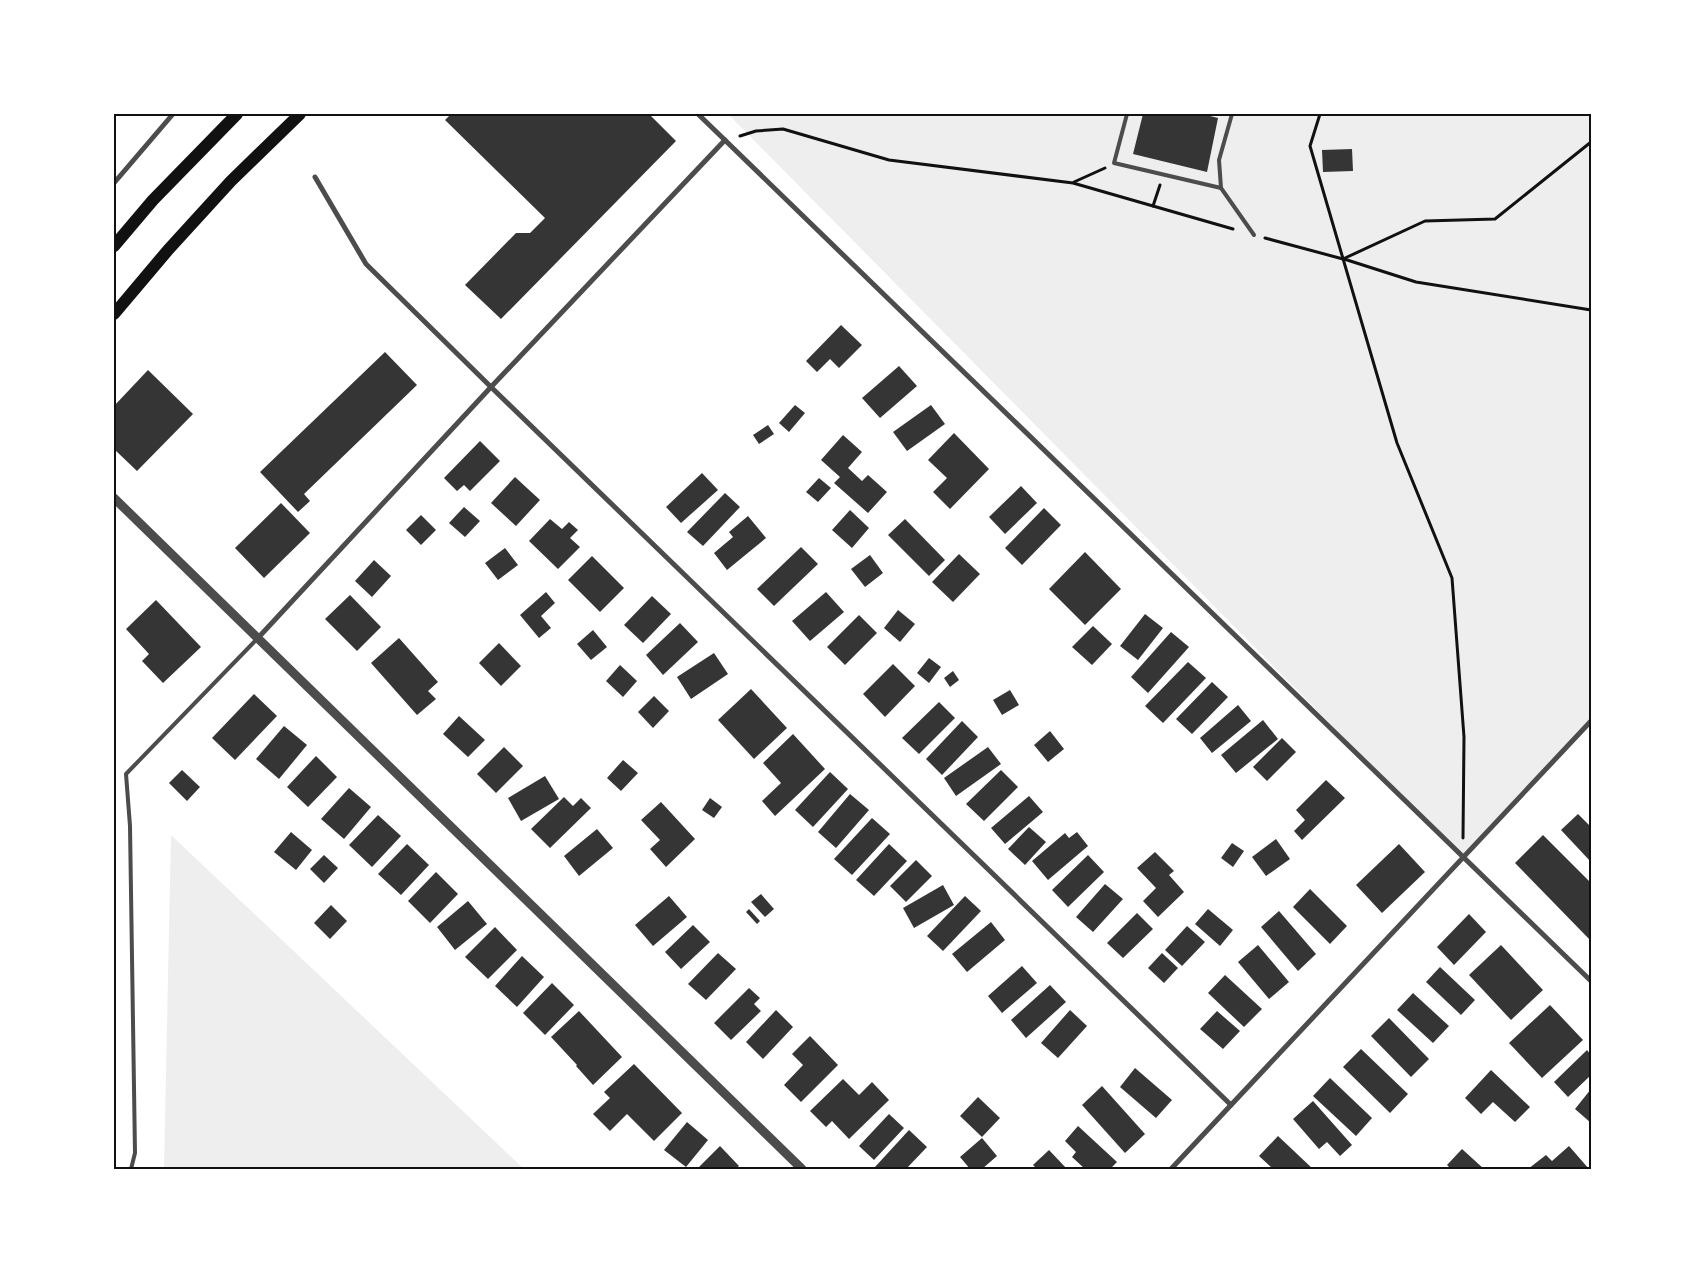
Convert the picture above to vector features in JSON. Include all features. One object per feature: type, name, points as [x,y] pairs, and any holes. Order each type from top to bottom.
[{"type":"main road","points":[[114,246],[153,200],[237,114]]},
{"type":"main road","points":[[114,314],[168,250],[231,181],[300,114]]},
{"type":"street","points":[[114,183],[173,114]]},
{"type":"street","points":[[698,114],[1591,981]]},
{"type":"street","points":[[257,639],[491,387],[725,140]]},
{"type":"street","points":[[315,177],[366,264],[1231,1105]]},
{"type":"street","points":[[114,498],[802,1169]]},
{"type":"street","points":[[1171,1169],[1591,721]]},
{"type":"lane","points":[[1127,114],[1114,163],[1221,188]]},
{"type":"lane","points":[[1232,114],[1219,160],[1221,188],[1254,235]]},
{"type":"lane","points":[[130,1169],[135,1153],[130,826],[126,774],[257,639]]},
{"type":"path","points":[[1320,114],[1310,146],[1397,443],[1452,578],[1464,737],[1463,858]]},
{"type":"path","points":[[725,140],[756,131],[783,129],[889,160],[1073,183],[1343,259],[1416,282],[1591,310]]},
{"type":"path","points":[[1343,259],[1425,221],[1495,219],[1591,142]]},
{"type":"path","points":[[1073,183],[1114,163]]},
{"type":"path","points":[[1153,206],[1163,174]]},
{"type":"shaded area","points":[[728,114],[1591,114],[1591,721],[1463,858]]},
{"type":"shaded area","points":[[171,835],[524,1169],[164,1169]]},
{"type":"building","points":[[451,114],[649,114],[676,141],[501,319],[465,285],[516,233],[530,233],[545,218],[445,120]]},
{"type":"building","points":[[1143,114],[1202,114],[1218,118],[1207,172],[1133,154]]},
{"type":"building","points":[[1352,149],[1353,171],[1323,172],[1322,150]]},
{"type":"building","points":[[841,325],[862,345],[839,368],[830,359],[817,372],[806,361]]},
{"type":"building","points":[[385,352],[417,385],[304,494],[310,501],[298,512],[260,472]]},
{"type":"building","points":[[899,366],[917,386],[880,418],[862,398]]},
{"type":"building","points":[[148,370],[193,414],[137,471],[114,449],[114,406]]},
{"type":"building","points":[[795,405],[805,413],[789,432],[779,423]]},
{"type":"building","points":[[931,405],[945,424],[907,451],[893,432]]},
{"type":"building","points":[[768,425],[774,434],[759,444],[753,435]]},
{"type":"building","points":[[954,433],[989,469],[950,509],[933,492],[947,478],[928,460]]},
{"type":"building","points":[[843,435],[862,452],[848,468],[862,481],[868,475],[887,492],[868,513],[834,483],[840,477],[821,460]]},
{"type":"building","points":[[480,441],[500,461],[470,491],[464,485],[457,491],[444,478]]},
{"type":"building","points":[[702,473],[718,490],[681,523],[666,507]]},
{"type":"building","points":[[515,477],[540,500],[516,526],[491,503]]},
{"type":"building","points":[[819,478],[831,488],[818,502],[806,492]]},
{"type":"building","points":[[1021,486],[1037,503],[1005,534],[989,517]]},
{"type":"building","points":[[725,493],[740,507],[703,546],[687,532]]},
{"type":"building","points":[[281,503],[310,533],[264,578],[235,548]]},
{"type":"building","points":[[464,507],[480,521],[465,537],[449,523]]},
{"type":"building","points":[[1044,508],[1061,525],[1022,565],[1005,548]]},
{"type":"building","points":[[850,510],[869,528],[852,548],[832,530]]},
{"type":"building","points":[[421,515],[436,530],[421,545],[406,530]]},
{"type":"building","points":[[748,516],[766,538],[727,570],[714,553],[733,537],[729,532]]},
{"type":"building","points":[[550,519],[562,529],[569,522],[578,530],[570,538],[580,547],[558,569],[529,541]]},
{"type":"building","points":[[905,519],[945,560],[929,576],[888,535]]},
{"type":"building","points":[[801,547],[818,564],[774,606],[757,589]]},
{"type":"building","points":[[505,548],[518,565],[498,580],[485,563]]},
{"type":"building","points":[[1085,552],[1121,589],[1085,625],[1049,589]]},
{"type":"building","points":[[959,554],[980,574],[953,602],[932,582]]},
{"type":"building","points":[[870,555],[883,573],[865,587],[851,569]]},
{"type":"building","points":[[592,556],[624,588],[600,612],[568,580]]},
{"type":"building","points":[[374,560],[391,576],[372,597],[355,581]]},
{"type":"building","points":[[546,592],[555,603],[541,616],[551,628],[539,638],[520,615]]},
{"type":"building","points":[[826,592],[844,612],[810,641],[792,621]]},
{"type":"building","points":[[350,595],[381,627],[357,651],[325,619]]},
{"type":"building","points":[[652,596],[671,614],[643,643],[624,625]]},
{"type":"building","points":[[156,600],[201,647],[163,683],[142,661],[149,654],[126,629]]},
{"type":"building","points":[[898,610],[915,624],[900,642],[884,628]]},
{"type":"building","points":[[1145,614],[1163,628],[1138,660],[1120,646]]},
{"type":"building","points":[[859,615],[877,633],[845,665],[827,647]]},
{"type":"building","points":[[680,623],[698,642],[663,675],[646,655]]},
{"type":"building","points":[[1093,626],[1112,644],[1092,665],[1072,647]]},
{"type":"building","points":[[593,630],[607,647],[591,660],[577,644]]},
{"type":"building","points":[[1171,632],[1189,647],[1148,693],[1131,677]]},
{"type":"building","points":[[399,638],[438,682],[428,691],[436,699],[417,715],[371,663]]},
{"type":"building","points":[[499,643],[521,666],[501,686],[479,663]]},
{"type":"building","points":[[714,653],[728,674],[691,699],[677,677]]},
{"type":"building","points":[[929,658],[941,667],[929,683],[917,673]]},
{"type":"building","points":[[1188,662],[1206,678],[1163,723],[1145,706]]},
{"type":"building","points":[[893,664],[915,686],[885,717],[863,694]]},
{"type":"building","points":[[620,665],[637,681],[623,697],[606,681]]},
{"type":"building","points":[[953,671],[959,680],[950,687],[944,678]]},
{"type":"building","points":[[1212,682],[1228,697],[1192,734],[1176,719]]},
{"type":"building","points":[[751,689],[787,728],[754,759],[718,720]]},
{"type":"building","points":[[1010,690],[1019,705],[1002,715],[993,700]]},
{"type":"building","points":[[254,694],[277,716],[235,760],[212,738]]},
{"type":"building","points":[[654,696],[669,711],[653,728],[638,712]]},
{"type":"building","points":[[939,702],[955,718],[919,754],[902,738]]},
{"type":"building","points":[[1238,705],[1251,721],[1212,753],[1200,738]]},
{"type":"building","points":[[459,716],[485,740],[468,757],[443,734]]},
{"type":"building","points":[[1263,720],[1278,739],[1236,773],[1221,755]]},
{"type":"building","points":[[962,721],[978,737],[942,775],[926,759]]},
{"type":"building","points":[[284,726],[307,745],[279,779],[256,759]]},
{"type":"building","points":[[1050,731],[1064,749],[1048,762],[1034,745]]},
{"type":"building","points":[[793,734],[825,769],[775,816],[762,801],[781,783],[763,763]]},
{"type":"building","points":[[1282,738],[1296,752],[1267,781],[1253,767]]},
{"type":"building","points":[[504,747],[523,766],[496,793],[477,774]]},
{"type":"building","points":[[988,747],[1001,764],[956,796],[944,778]]},
{"type":"building","points":[[316,756],[337,777],[308,807],[287,787]]},
{"type":"building","points":[[623,760],[638,773],[621,791],[607,778]]},
{"type":"building","points":[[182,770],[200,787],[187,801],[169,783]]},
{"type":"building","points":[[1001,770],[1018,787],[984,821],[966,804]]},
{"type":"building","points":[[830,772],[848,789],[813,827],[795,810]]},
{"type":"building","points":[[545,776],[559,799],[521,821],[508,798]]},
{"type":"building","points":[[1326,780],[1345,798],[1302,840],[1294,831],[1305,820],[1296,810]]},
{"type":"building","points":[[349,788],[371,807],[344,839],[321,819]]},
{"type":"building","points":[[850,794],[869,810],[836,848],[818,832]]},
{"type":"building","points":[[1029,796],[1043,812],[1005,844],[991,828]]},
{"type":"building","points":[[564,797],[573,806],[581,798],[591,808],[550,848],[531,829]]},
{"type":"building","points":[[710,798],[722,807],[714,818],[702,810]]},
{"type":"building","points":[[661,802],[695,839],[666,867],[650,849],[660,840],[641,820]]},
{"type":"building","points":[[1578,814],[1591,827],[1591,862],[1561,830]]},
{"type":"building","points":[[378,815],[401,836],[372,867],[349,845]]},
{"type":"building","points":[[872,818],[890,834],[852,875],[834,859]]},
{"type":"building","points":[[1029,827],[1046,842],[1025,865],[1008,849]]},
{"type":"building","points":[[597,829],[613,848],[579,876],[564,856]]},
{"type":"building","points":[[291,832],[312,850],[296,870],[274,852]]},
{"type":"building","points":[[1077,832],[1088,846],[1048,880],[1032,861],[1065,833],[1069,838]]},
{"type":"building","points":[[1543,835],[1591,883],[1591,941],[1515,863]]},
{"type":"building","points":[[1276,839],[1290,859],[1266,876],[1252,857]]},
{"type":"building","points":[[1232,843],[1244,851],[1233,867],[1221,858]]},
{"type":"building","points":[[407,844],[429,865],[401,895],[378,874]]},
{"type":"building","points":[[889,844],[907,861],[874,896],[856,880]]},
{"type":"building","points":[[1399,844],[1425,872],[1382,913],[1356,885]]},
{"type":"building","points":[[1155,852],[1174,871],[1169,875],[1184,892],[1158,917],[1143,901],[1156,888],[1137,868]]},
{"type":"building","points":[[324,855],[338,868],[324,883],[310,869]]},
{"type":"building","points":[[1088,855],[1104,872],[1068,907],[1052,890]]},
{"type":"building","points":[[916,860],[932,876],[906,902],[890,886]]},
{"type":"building","points":[[436,872],[458,894],[430,923],[408,901]]},
{"type":"building","points":[[1105,884],[1123,899],[1093,932],[1076,917]]},
{"type":"building","points":[[943,885],[954,905],[914,928],[903,908]]},
{"type":"building","points":[[1310,889],[1347,926],[1330,944],[1293,907]]},
{"type":"building","points":[[761,894],[774,909],[765,917],[751,902]]},
{"type":"building","points":[[669,896],[687,917],[653,946],[635,925]]},
{"type":"building","points":[[965,896],[981,911],[943,951],[927,936]]},
{"type":"building","points":[[468,901],[487,924],[455,950],[437,927]]},
{"type":"building","points":[[331,905],[347,921],[330,939],[314,923]]},
{"type":"building","points":[[749,909],[760,921],[757,924],[746,912]]},
{"type":"building","points":[[1208,909],[1233,930],[1220,946],[1195,924]]},
{"type":"building","points":[[1279,911],[1316,954],[1298,971],[1261,927]]},
{"type":"building","points":[[1137,913],[1153,929],[1123,958],[1107,943]]},
{"type":"building","points":[[1469,914],[1486,932],[1454,965],[1437,947]]},
{"type":"building","points":[[991,922],[1005,940],[967,972],[952,954]]},
{"type":"building","points":[[693,925],[710,942],[681,969],[665,952]]},
{"type":"building","points":[[1187,926],[1205,942],[1182,966],[1165,950]]},
{"type":"building","points":[[495,927],[517,950],[488,979],[465,957]]},
{"type":"building","points":[[1258,945],[1289,982],[1269,999],[1238,962]]},
{"type":"building","points":[[1501,945],[1543,990],[1511,1020],[1469,975]]},
{"type":"building","points":[[718,953],[736,969],[706,1000],[688,984]]},
{"type":"building","points":[[1162,953],[1178,968],[1164,983],[1148,968]]},
{"type":"building","points":[[522,956],[544,977],[517,1007],[495,986]]},
{"type":"building","points":[[1022,966],[1037,983],[1002,1013],[988,996]]},
{"type":"building","points":[[1440,967],[1475,1000],[1461,1015],[1426,982]]},
{"type":"building","points":[[1225,975],[1262,1009],[1244,1027],[1208,993]]},
{"type":"building","points":[[552,983],[574,1005],[545,1035],[523,1013]]},
{"type":"building","points":[[1050,985],[1066,1002],[1026,1038],[1011,1020]]},
{"type":"building","points":[[749,988],[760,998],[754,1004],[761,1011],[731,1040],[714,1023]]},
{"type":"building","points":[[1413,993],[1449,1026],[1433,1043],[1397,1010]]},
{"type":"building","points":[[1550,1005],[1583,1040],[1542,1078],[1509,1043]]},
{"type":"building","points":[[776,1010],[793,1027],[763,1059],[746,1042]]},
{"type":"building","points":[[1070,1010],[1087,1026],[1058,1058],[1041,1043]]},
{"type":"building","points":[[579,1011],[622,1057],[593,1085],[551,1037]]},
{"type":"building","points":[[1217,1011],[1240,1031],[1223,1049],[1200,1029]]},
{"type":"building","points":[[1389,1018],[1429,1059],[1411,1077],[1371,1036]]},
{"type":"building","points":[[810,1036],[838,1065],[801,1102],[784,1085],[803,1065],[792,1054]]},
{"type":"building","points":[[1361,1049],[1408,1094],[1390,1113],[1343,1067]]},
{"type":"building","points":[[1587,1050],[1591,1055],[1591,1075],[1568,1097],[1554,1082]]},
{"type":"building","points":[[634,1064],[682,1113],[654,1141],[627,1114],[610,1131],[593,1114],[610,1098],[604,1092]]},
{"type":"building","points":[[1135,1068],[1172,1100],[1156,1118],[1120,1087]]},
{"type":"building","points":[[1491,1070],[1530,1107],[1515,1122],[1493,1102],[1481,1114],[1465,1098]]},
{"type":"building","points":[[1330,1078],[1372,1118],[1356,1136],[1313,1096]]},
{"type":"building","points":[[843,1079],[859,1095],[872,1082],[889,1100],[849,1139],[832,1121],[826,1127],[810,1111]]},
{"type":"building","points":[[1102,1086],[1145,1134],[1125,1153],[1082,1105]]},
{"type":"building","points":[[1591,1089],[1591,1123],[1575,1109]]},
{"type":"building","points":[[978,1097],[1000,1118],[982,1137],[960,1116]]},
{"type":"building","points":[[1313,1101],[1352,1145],[1340,1156],[1327,1142],[1319,1149],[1293,1119]]},
{"type":"building","points":[[889,1114],[904,1128],[874,1160],[859,1146]]},
{"type":"building","points":[[687,1122],[708,1140],[686,1167],[664,1150]]},
{"type":"building","points":[[1078,1126],[1117,1162],[1110,1169],[1085,1169],[1072,1157],[1076,1152],[1065,1141]]},
{"type":"building","points":[[909,1130],[927,1147],[906,1169],[878,1169],[875,1167]]},
{"type":"building","points":[[1278,1136],[1313,1169],[1273,1169],[1259,1156]]},
{"type":"building","points":[[982,1138],[997,1156],[982,1169],[970,1169],[960,1157]]},
{"type":"building","points":[[720,1146],[739,1166],[735,1169],[697,1169]]},
{"type":"building","points":[[1569,1146],[1589,1169],[1528,1169],[1546,1155],[1552,1161]]},
{"type":"building","points":[[1462,1149],[1484,1169],[1451,1169],[1447,1165]]},
{"type":"building","points":[[1049,1150],[1067,1169],[1037,1169],[1033,1165]]}]
